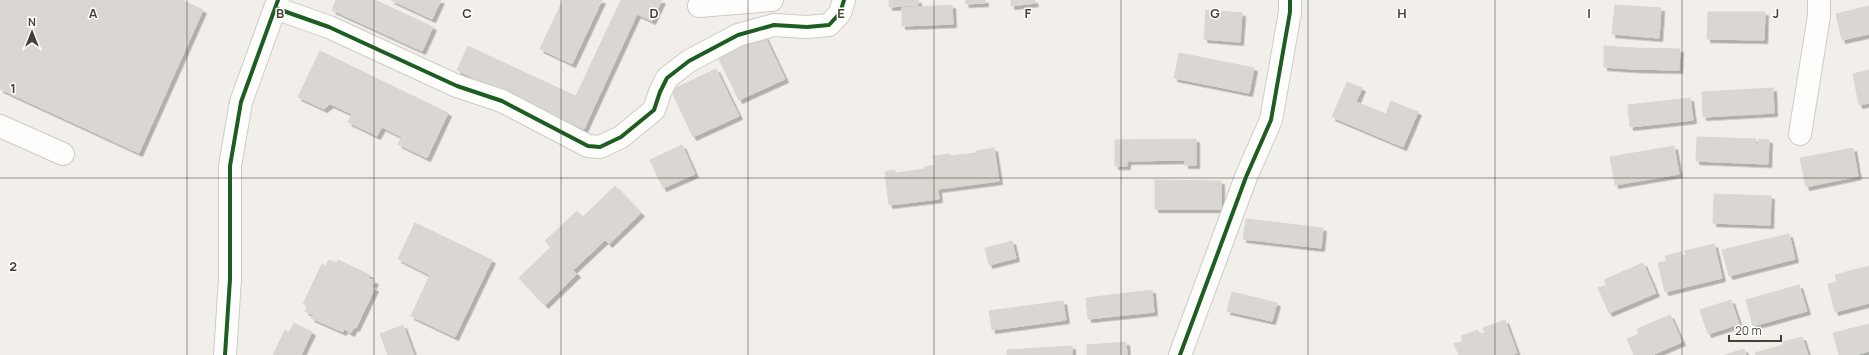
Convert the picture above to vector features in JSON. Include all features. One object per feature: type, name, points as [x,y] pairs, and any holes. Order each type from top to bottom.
[{"type":"street","points":[[699,6],[772,0]]},
{"type":"street","points":[[225,355],[230,279],[230,166],[241,102],[276,4],[457,86],[502,102],[588,146],[600,148],[621,137],[654,110],[660,92],[667,78],[689,61],[738,35],[774,25],[807,27],[829,25],[840,13],[844,0]]},
{"type":"street","points":[[1180,355],[1246,177],[1271,120],[1290,12],[1290,0]]},
{"type":"street","points":[[1800,134],[1819,16],[1819,0]]},
{"type":"street","points":[[0,126],[63,154]]},
{"type":"building","points":[[0,0],[182,0],[203,10],[139,153],[0,89]]},
{"type":"building","points":[[336,0],[361,0],[352,19],[332,10]]},
{"type":"building","points":[[361,0],[375,0],[433,27],[422,51],[352,19]]},
{"type":"building","points":[[391,0],[441,0],[432,19]]},
{"type":"building","points":[[563,0],[602,0],[572,64],[540,49]]},
{"type":"building","points":[[621,0],[662,0],[652,21],[637,14],[595,105],[576,96]]},
{"type":"building","points":[[889,0],[918,0],[918,5],[889,7]]},
{"type":"building","points":[[965,0],[985,0],[985,3],[966,4]]},
{"type":"building","points":[[1011,0],[1034,0],[1035,3],[1011,6]]},
{"type":"building","points":[[952,5],[953,24],[902,26],[902,8]]},
{"type":"building","points":[[1615,5],[1661,8],[1659,38],[1612,34]]},
{"type":"building","points":[[1869,6],[1869,34],[1842,40],[1836,14]]},
{"type":"building","points":[[1206,10],[1242,13],[1240,42],[1204,39]]},
{"type":"building","points":[[1708,12],[1765,12],[1764,40],[1707,39]]},
{"type":"building","points":[[764,35],[785,79],[739,100],[718,57]]},
{"type":"building","points":[[468,46],[502,62],[490,86],[457,70]]},
{"type":"building","points":[[1604,46],[1634,48],[1633,69],[1604,67]]},
{"type":"building","points":[[1634,48],[1680,49],[1679,70],[1633,69]]},
{"type":"building","points":[[320,51],[448,113],[427,158],[398,144],[402,137],[382,127],[377,136],[348,122],[352,114],[330,104],[324,109],[298,97]]},
{"type":"building","points":[[1179,53],[1254,68],[1249,93],[1174,78]]},
{"type":"building","points":[[502,62],[595,105],[584,129],[490,86]]},
{"type":"building","points":[[716,69],[739,116],[693,137],[671,90]]},
{"type":"building","points":[[1869,70],[1869,103],[1859,105],[1853,74]]},
{"type":"building","points":[[1347,82],[1362,88],[1356,102],[1386,114],[1391,101],[1418,112],[1403,147],[1332,117]]},
{"type":"building","points":[[1773,88],[1774,113],[1703,117],[1702,92]]},
{"type":"building","points":[[1690,98],[1693,120],[1630,127],[1628,105]]},
{"type":"building","points":[[1697,137],[1756,139],[1755,144],[1759,144],[1759,139],[1769,140],[1768,164],[1696,161]]},
{"type":"building","points":[[1196,139],[1196,165],[1185,165],[1185,160],[1127,161],[1127,166],[1115,166],[1115,140]]},
{"type":"building","points":[[682,145],[695,174],[663,188],[650,160]]},
{"type":"building","points":[[1674,146],[1679,174],[1615,185],[1610,157]]},
{"type":"building","points":[[994,148],[999,181],[938,189],[933,156],[976,153],[976,151]]},
{"type":"building","points":[[1853,148],[1858,176],[1806,187],[1800,158]]},
{"type":"building","points":[[935,165],[939,199],[889,205],[885,172],[895,170],[895,173],[925,169],[924,167]]},
{"type":"building","points":[[1155,180],[1221,181],[1221,209],[1155,209]]},
{"type":"building","points":[[615,186],[641,213],[609,244],[605,240],[573,270],[577,274],[545,305],[519,278],[551,247],[545,241],[577,211],[583,217]]},
{"type":"building","points":[[1714,194],[1771,196],[1770,225],[1713,223]]},
{"type":"building","points":[[1246,219],[1323,228],[1321,248],[1243,239]]},
{"type":"building","points":[[415,223],[492,260],[455,337],[411,316],[430,275],[398,259]]},
{"type":"building","points":[[1789,234],[1795,259],[1729,276],[1722,250]]},
{"type":"building","points":[[1012,241],[1016,258],[989,265],[985,248]]},
{"type":"building","points":[[1714,244],[1722,278],[1665,292],[1658,263],[1666,261],[1665,256],[1681,252],[1682,257],[1686,256],[1685,251]]},
{"type":"building","points":[[329,260],[337,263],[338,260],[370,275],[368,278],[375,281],[372,287],[375,288],[356,328],[354,327],[351,333],[344,329],[343,332],[311,318],[313,315],[305,311],[308,306],[303,304],[322,264],[326,266]]},
{"type":"building","points":[[1643,263],[1656,293],[1609,313],[1598,288],[1607,285],[1604,280]]},
{"type":"building","points":[[1869,266],[1869,303],[1835,312],[1828,284],[1837,282],[1835,275]]},
{"type":"building","points":[[1799,285],[1807,311],[1753,326],[1746,300]]},
{"type":"building","points":[[1152,290],[1154,312],[1088,319],[1086,298]]},
{"type":"building","points":[[1232,292],[1277,303],[1272,321],[1227,311]]},
{"type":"building","points":[[1731,300],[1739,324],[1708,334],[1700,310]]},
{"type":"building","points":[[1063,301],[1066,320],[992,330],[989,311]]},
{"type":"building","points":[[1670,315],[1682,342],[1652,355],[1634,355],[1627,339],[1639,334],[1637,329]]},
{"type":"building","points":[[1505,320],[1517,353],[1511,355],[1459,355],[1454,344],[1463,341],[1461,336],[1478,330],[1480,334],[1485,333],[1483,328]]},
{"type":"building","points":[[294,323],[312,332],[301,355],[273,355],[285,330],[289,333]]},
{"type":"building","points":[[1869,324],[1869,351],[1855,355],[1839,355],[1833,333]]},
{"type":"building","points":[[403,325],[414,355],[388,355],[380,334]]},
{"type":"building","points":[[1802,337],[1808,355],[1756,355],[1755,353],[1783,345],[1783,342]]},
{"type":"building","points":[[1126,342],[1127,355],[1087,355],[1087,345]]},
{"type":"building","points":[[1072,346],[1072,355],[1007,355],[1007,350]]},
{"type":"building","points":[[1744,349],[1746,355],[1725,355]]},
{"type":"cycle path","points":[[225,355],[230,279],[230,166],[241,102],[278,0]]},
{"type":"cycle path","points":[[275,8],[329,27],[457,86],[502,101],[588,146],[600,147],[621,137],[654,110],[660,92],[667,78],[689,61],[738,35],[774,25],[807,27],[829,25],[840,13],[844,0]]},
{"type":"cycle path","points":[[1180,355],[1246,177],[1271,120],[1290,12],[1290,0]]}]
